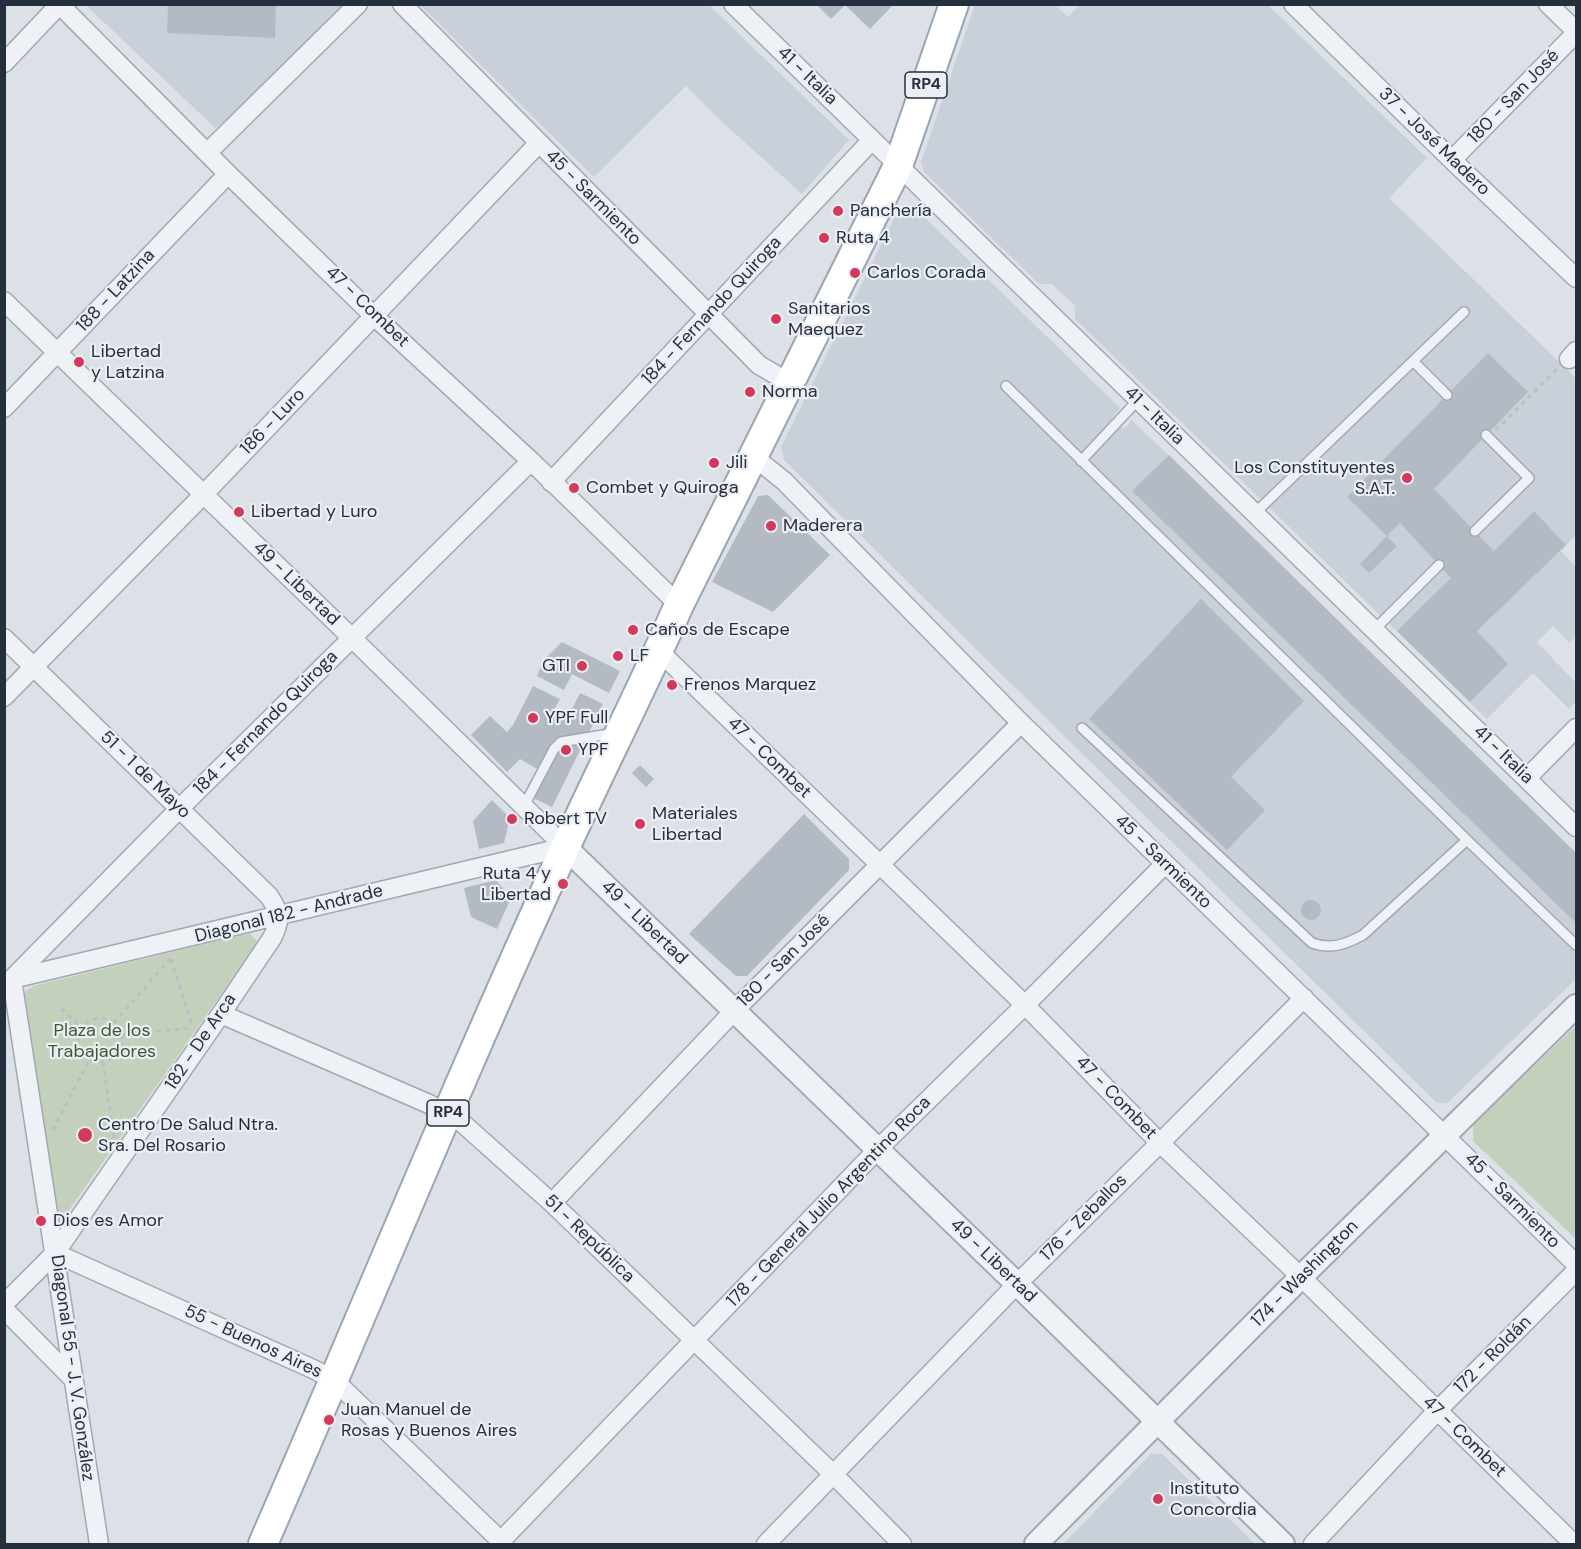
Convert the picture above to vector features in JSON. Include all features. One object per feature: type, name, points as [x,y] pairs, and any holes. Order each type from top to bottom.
[{"type":"main road","name":"RP4","points":[[263,1545],[565,847],[680,605],[898,166],[954,4]]},
{"type":"street","points":[[207,153],[358,4]]},
{"type":"street","name":"45 - Sarmiento","points":[[402,4],[538,144],[759,364],[790,383]]},
{"type":"street","name":"41 - Italia","points":[[733,4],[1576,827]]},
{"type":"street","points":[[1548,4],[1576,32]]},
{"type":"street","points":[[4,63],[59,5]]},
{"type":"street","name":"47 - Combet","points":[[59,5],[374,316],[531,461],[680,605]]},
{"type":"street","name":"37 - José Madero","points":[[1295,5],[1576,279]]},
{"type":"street","name":"180 - San José","points":[[1452,160],[1576,32]]},
{"type":"street","name":"184 - Fernando Quiroga","points":[[551,482],[872,140]]},
{"type":"street","name":"186 - Luro","points":[[4,697],[204,494],[538,144]]},
{"type":"street","name":"188 - Latzina","points":[[4,408],[228,174]]},
{"type":"street","name":"49 - Libertad","points":[[4,301],[1283,1545]]},
{"type":"street","name":"45 - Sarmiento","points":[[754,457],[784,481],[1020,723],[1445,1134],[1576,1264]]},
{"type":"street","name":"184 - Fernando Quiroga","points":[[7,979],[531,461]]},
{"type":"street","name":"51 - 1 de Mayo","points":[[4,638],[269,896],[275,904],[278,916]]},
{"type":"street","name":"47 - Combet","points":[[659,651],[1025,1005],[1160,1143],[1301,1277],[1574,1545]]},
{"type":"street","name":"180 - San José","points":[[552,1203],[735,1010],[1020,723]]},
{"type":"street","points":[[1527,778],[1576,728]]},
{"type":"street","name":"Diagonal 182 - Andrade","points":[[7,979],[176,941],[565,847]]},
{"type":"street","name":"178 - General Julio Argentino Roca","points":[[501,1544],[878,1149],[1165,864]]},
{"type":"street","name":"182 - De Arca","points":[[4,1304],[55,1253],[272,938],[277,927],[278,916]]},
{"type":"street","name":"Diagonal 55 - J. V. González","points":[[7,979],[55,1253],[99,1545]]},
{"type":"street","name":"176 - Zeballos","points":[[766,1545],[1017,1284],[1304,998]]},
{"type":"street","name":"174 - Washington","points":[[1036,1545],[1445,1134],[1575,1012]]},
{"type":"street","name":"51 - República","points":[[221,1014],[448,1113],[473,1132],[552,1203],[695,1340],[833,1474],[902,1545]]},
{"type":"street","name":"55 - Buenos Aires","points":[[55,1253],[313,1368],[334,1380],[501,1544]]},
{"type":"street","name":"172 - Roldán","points":[[1313,1545],[1437,1411],[1576,1271]]},
{"type":"street","points":[[4,1309],[73,1379]]},
{"type":"lane","points":[[1254,514],[1464,312]]},
{"type":"lane","points":[[1413,361],[1447,395]]},
{"type":"lane","points":[[1006,386],[1576,945]]},
{"type":"lane","points":[[1081,461],[1138,400]]},
{"type":"lane","points":[[1475,531],[1529,478],[1487,436]]},
{"type":"lane","points":[[1374,630],[1439,565]]},
{"type":"lane","points":[[1082,728],[1312,943],[1322,946],[1348,943],[1363,935],[1467,840]]},
{"type":"lane","points":[[524,806],[554,749],[561,742],[620,732]]},
{"type":"path","points":[[1487,436],[1573,355]]},
{"type":"path","points":[[114,1023],[171,959],[176,941]]},
{"type":"path","points":[[122,1035],[193,1028],[171,959]]},
{"type":"path","points":[[61,1009],[82,1027]]},
{"type":"path","points":[[94,1019],[114,1023],[122,1035],[120,1049],[116,1055],[103,1062],[89,1060],[79,1048],[78,1034],[82,1027],[94,1019]]},
{"type":"path","points":[[39,1158],[89,1060]]},
{"type":"path","points":[[103,1062],[118,1163]]},
{"type":"shaded area","points":[[86,5],[351,5],[224,127],[214,127]]},
{"type":"shaded area","points":[[420,5],[709,5],[849,140],[802,194],[686,86],[594,177]]},
{"type":"shaded area","points":[[975,5],[1055,5],[1068,17],[1079,5],[1268,5],[1427,158],[1389,198],[1576,378],[1576,535],[1561,551],[1576,567],[1576,636],[1569,643],[1553,626],[1537,642],[1576,683],[1576,702],[1569,709],[1533,673],[1487,719],[1075,319],[1075,306],[1052,284],[1039,284],[924,172],[921,162]]},
{"type":"shaded area","points":[[914,207],[1120,408],[1112,418],[1124,429],[1132,420],[1576,853],[1576,979],[1447,1103],[1437,1103],[784,460],[781,447],[898,210]]},
{"type":"shaded area","name":"Instituto Concordia","points":[[1151,1454],[1162,1454],[1255,1544],[1063,1544]]},
{"type":"green space","name":"Plaza de los Trabajadores","points":[[250,933],[258,942],[62,1220],[55,1217],[24,998],[26,991],[33,986]]},
{"type":"green space","points":[[1576,1026],[1576,1239],[1473,1141],[1473,1124]]},
{"type":"building","points":[[168,4],[276,4],[275,38],[167,33]]},
{"type":"building","points":[[816,4],[894,4],[870,29],[845,5],[831,19]]},
{"type":"building","points":[[1488,353],[1528,392],[1434,489],[1494,551],[1534,511],[1566,545],[1477,631],[1508,664],[1470,702],[1397,631],[1451,578],[1400,523],[1387,536],[1347,497]]},
{"type":"building","points":[[1169,455],[1576,853],[1576,923],[1132,491]]},
{"type":"building","name":"Maderera","points":[[768,495],[830,555],[773,612],[712,582],[758,496]]},
{"type":"building","points":[[1387,536],[1397,546],[1369,573],[1360,564]]},
{"type":"building","points":[[1201,599],[1304,701],[1231,777],[1265,810],[1227,850],[1089,719]]},
{"type":"building","name":"GTI","points":[[562,642],[620,671],[609,693],[572,674],[564,690],[537,676],[544,660]]},
{"type":"building","points":[[533,686],[560,699],[553,712],[567,719],[580,693],[603,704],[552,807],[529,796],[541,771],[520,759],[507,772],[471,735],[490,716],[507,732]]},
{"type":"building","points":[[640,765],[654,779],[646,787],[632,773]]},
{"type":"building","points":[[492,800],[510,818],[504,843],[479,849],[473,821]]},
{"type":"building","points":[[804,814],[849,859],[849,870],[747,976],[736,976],[689,934]]},
{"type":"building","points":[[496,880],[511,898],[497,929],[471,917],[464,888]]},
{"type":"building","points":[[1311,900],[1318,903],[1321,910],[1318,917],[1311,920],[1304,917],[1301,910],[1304,903]]},
{"type":"place","name":"Panchería","points":[[838,211]]},
{"type":"place","name":"Ruta 4","points":[[824,238]]},
{"type":"place","name":"Carlos Corada","points":[[855,273]]},
{"type":"place","name":"Sanitarios Maequez","points":[[776,319]]},
{"type":"place","name":"Libertad y Latzina","points":[[79,362]]},
{"type":"place","name":"Norma","points":[[750,392]]},
{"type":"place","name":"Jili","points":[[714,463]]},
{"type":"place","name":"Los Constituyentes S.A.T.","points":[[1407,478]]},
{"type":"place","name":"Combet y Quiroga","points":[[574,488]]},
{"type":"place","name":"Libertad y Luro","points":[[239,512]]},
{"type":"place","name":"Maderera","points":[[771,526]]},
{"type":"place","name":"Caños de Escape","points":[[633,630]]},
{"type":"place","name":"LF","points":[[618,656]]},
{"type":"place","name":"GTI","points":[[582,666]]},
{"type":"place","name":"Frenos Marquez","points":[[672,685]]},
{"type":"place","name":"YPF Full","points":[[533,718]]},
{"type":"place","name":"YPF","points":[[566,750]]},
{"type":"place","name":"Robert TV","points":[[512,819]]},
{"type":"place","name":"Materiales Libertad","points":[[640,824]]},
{"type":"place","name":"Ruta 4 y Libertad","points":[[563,884]]},
{"type":"place","name":"Centro De Salud Ntra. Sra. Del Rosario","points":[[85,1135]]},
{"type":"place","name":"Dios es Amor","points":[[41,1221]]},
{"type":"place","name":"Juan Manuel de Rosas y Buenos Aires","points":[[329,1420]]},
{"type":"place","name":"Instituto Concordia","points":[[1158,1499]]}]
